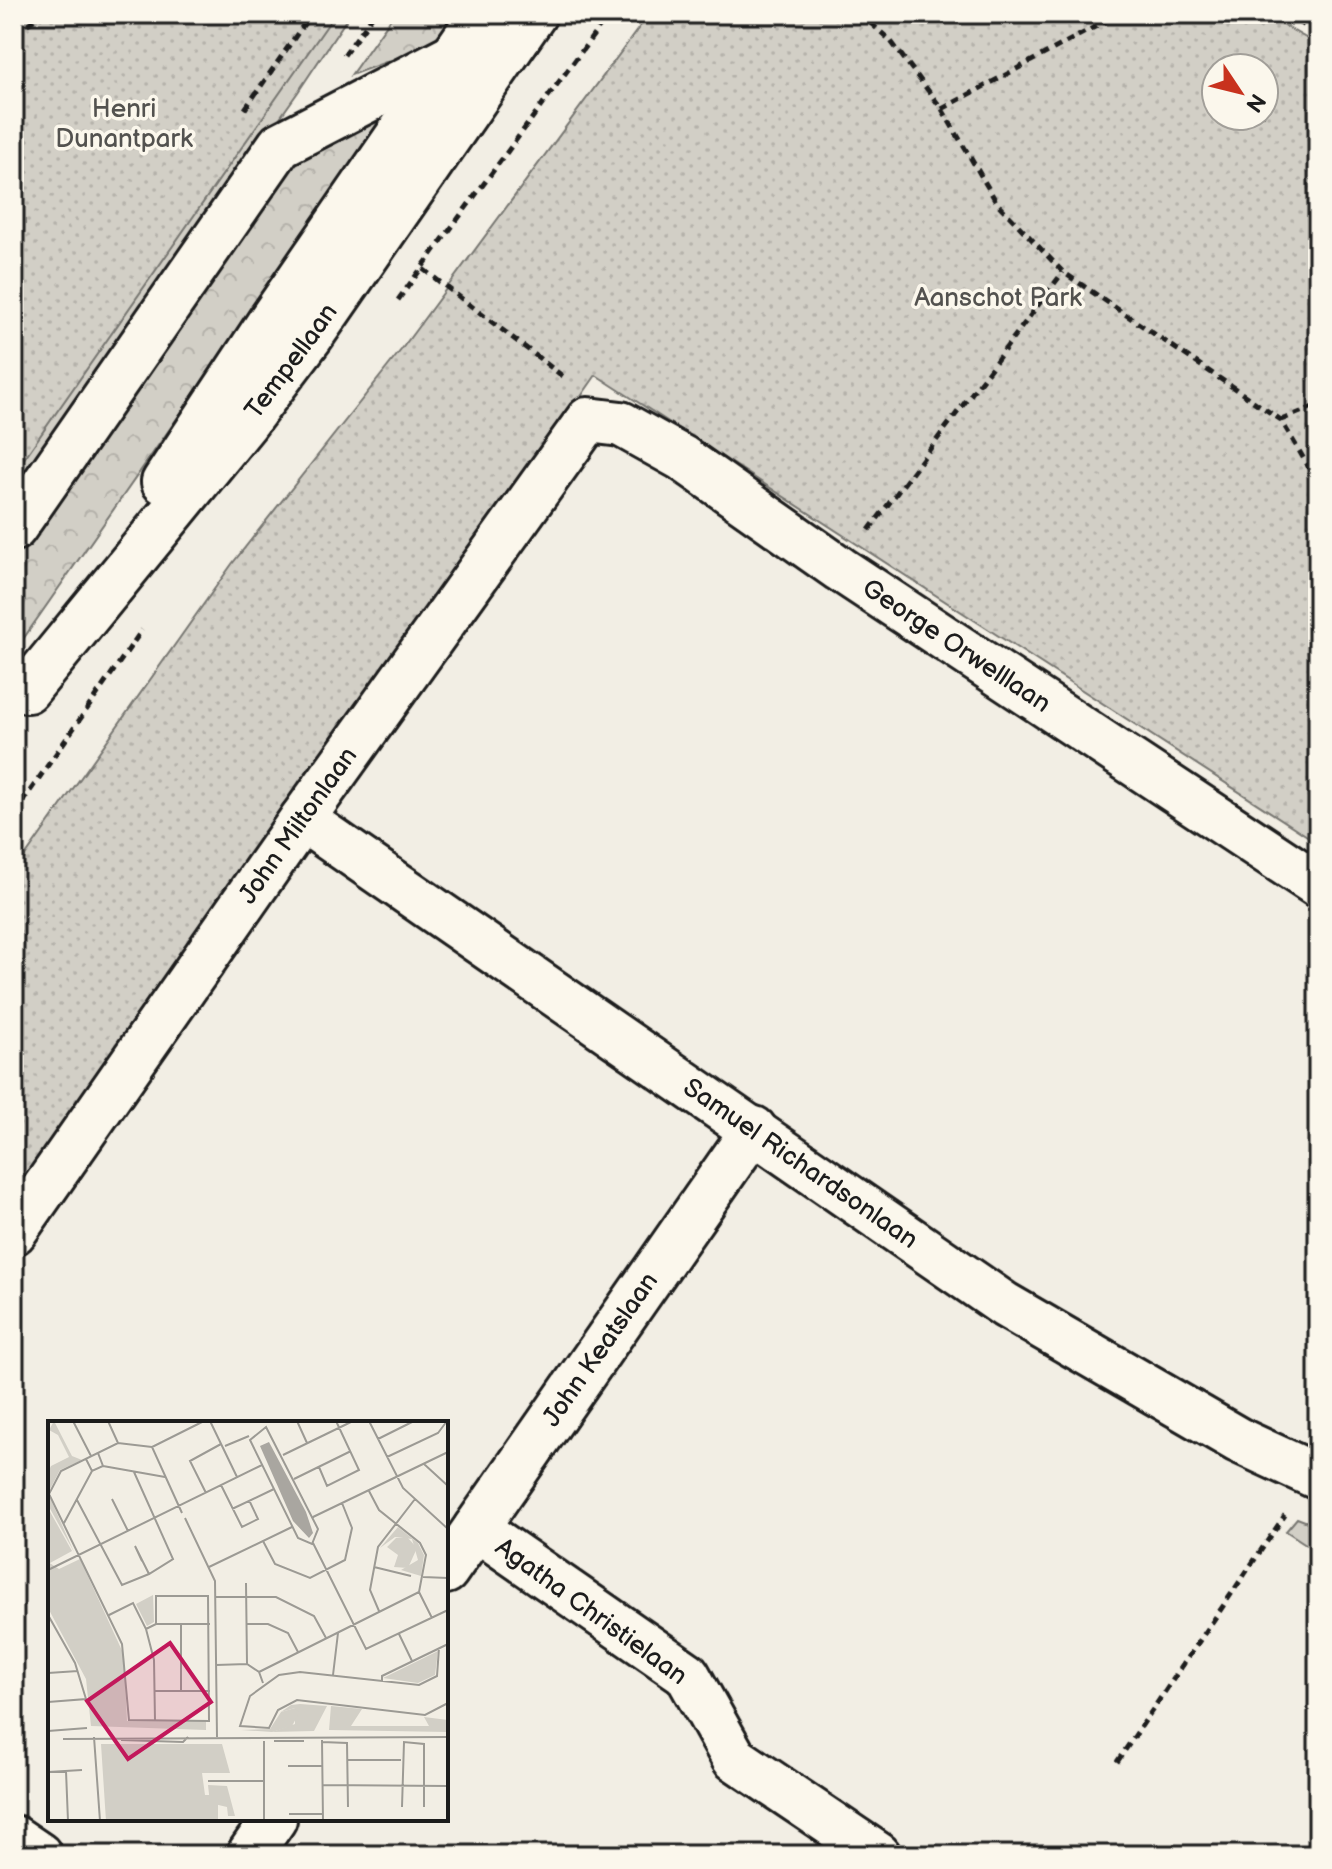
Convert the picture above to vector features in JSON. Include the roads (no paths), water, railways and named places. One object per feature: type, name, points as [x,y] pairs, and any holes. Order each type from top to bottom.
[{"type":"street","name":"Tempellaan","points":[[20,699],[271,320],[482,14]]},
{"type":"street","name":"Tempellaan","points":[[20,699],[246,422],[311,336],[534,14]]},
{"type":"street","points":[[14,528],[280,145],[452,56]]},
{"type":"street","name":"George Orwelllaan","points":[[588,420],[621,424],[682,458],[840,569],[1318,885]]},
{"type":"street","name":"John Miltonlaan","points":[[14,1232],[302,819],[588,420]]},
{"type":"street","name":"Samuel Richardsonlaan","points":[[302,819],[1005,1305],[1238,1440],[1315,1476]]},
{"type":"street","name":"John Keatslaan","points":[[448,1568],[754,1129]]},
{"type":"street","name":"Agatha Christielaan","points":[[476,1528],[687,1674],[734,1758],[878,1855]]},
{"type":"street","points":[[249,1855],[273,1821]]},
{"type":"street","points":[[14,1838],[39,1855]]},
{"type":"park label","name":"Henri Dunantpark","points":[[124,124]]},
{"type":"park label","name":"Aanschot Park","points":[[998,298]]}]
